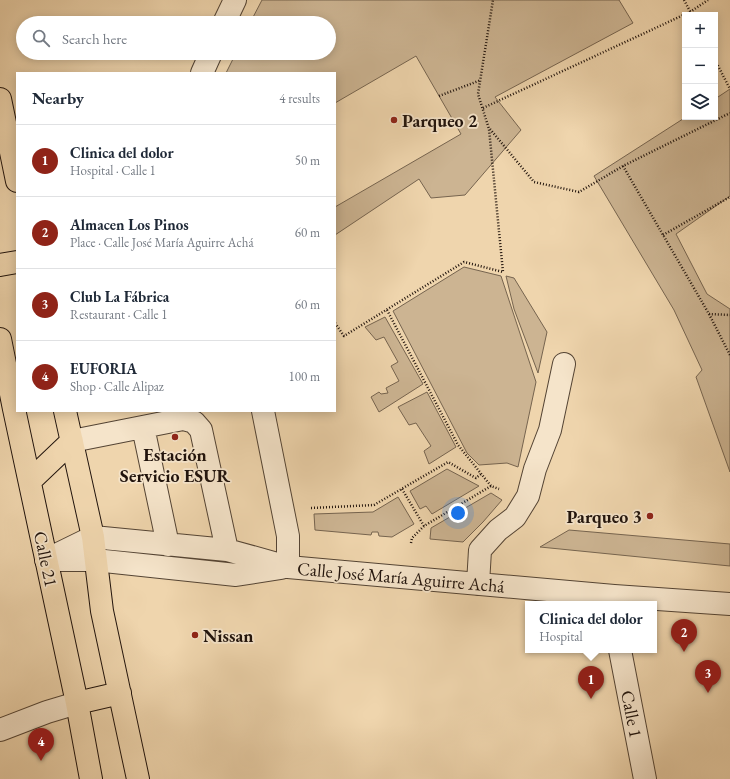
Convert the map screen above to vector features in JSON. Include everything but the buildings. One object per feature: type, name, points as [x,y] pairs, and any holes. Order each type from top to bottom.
[{"type":"main road","points":[[0,99],[16,176]]},
{"type":"main road","points":[[0,265],[16,262]]},
{"type":"main road","name":"Calle 21","points":[[0,339],[11,359],[16,391]]},
{"type":"main road","name":"Calle 21","points":[[19,412],[30,481],[77,703],[91,779]]},
{"type":"main road","points":[[65,412],[93,537],[102,611],[138,779]]},
{"type":"main road","points":[[30,481],[72,441]]},
{"type":"main road","points":[[77,703],[120,693]]},
{"type":"street","points":[[227,16],[235,0]]},
{"type":"street","points":[[202,72],[208,60]]},
{"type":"street","points":[[478,584],[480,550],[498,530],[515,516],[528,496],[535,469],[550,430],[564,364]]},
{"type":"street","points":[[263,412],[288,536],[288,567]]},
{"type":"street","points":[[72,441],[183,419],[194,422],[201,430],[227,550]]},
{"type":"street","points":[[143,427],[168,545]]},
{"type":"street","points":[[46,560],[93,537]]},
{"type":"street","name":"Calle José María Aguirre Achá","points":[[93,537],[227,550],[288,567],[478,584],[614,600],[643,601]]},
{"type":"street","name":"Calle José María Aguirre Achá","points":[[46,560],[95,560],[236,575],[288,567]]},
{"type":"street","name":"Calle José María Aguirre Achá","points":[[657,601],[730,604]]},
{"type":"street","name":"Calle 1","points":[[621,653],[645,779]]},
{"type":"street","points":[[0,730],[47,712],[77,703]]},
{"type":"path","points":[[336,324],[344,336],[464,262],[503,272],[489,129],[478,94],[493,0]]},
{"type":"path","points":[[684,0],[690,12]]},
{"type":"path","points":[[692,12],[708,0]]},
{"type":"path","points":[[483,108],[682,17]]},
{"type":"path","points":[[718,66],[730,89]]},
{"type":"path","points":[[439,96],[481,80]]},
{"type":"path","points":[[489,129],[534,182],[579,192],[623,166],[730,113]]},
{"type":"path","points":[[623,166],[709,314],[730,355]]},
{"type":"path","points":[[663,235],[730,197]]},
{"type":"path","points":[[387,310],[458,445],[491,486],[503,491]]},
{"type":"path","points":[[709,314],[730,315]]},
{"type":"path","points":[[311,508],[374,505],[448,462],[476,478],[481,474]]},
{"type":"path","points":[[411,543],[412,538],[424,526],[491,486]]},
{"type":"path","points":[[402,489],[424,526]]},
{"type":"shaded area","points":[[262,0],[619,0],[633,23],[495,97],[521,130],[465,195],[431,198],[419,179],[336,234],[336,206],[461,134],[416,56],[336,102],[336,72],[226,72],[232,60],[336,60],[336,16],[254,16]]},
{"type":"shaded area","points":[[730,89],[730,196],[676,234],[707,294],[730,309],[730,472],[696,377],[702,370],[674,310],[594,176],[682,120],[718,120],[718,97]]},
{"type":"shaded area","points":[[464,267],[501,276],[536,382],[518,467],[507,463],[479,465],[467,453],[393,311]]},
{"type":"shaded area","points":[[506,276],[514,278],[547,332],[538,373],[514,309]]},
{"type":"shaded area","points":[[385,317],[423,384],[379,412],[371,397],[379,392],[381,394],[388,393],[386,388],[399,381],[391,366],[398,362],[384,337],[376,340],[365,327]]},
{"type":"shaded area","points":[[427,392],[456,447],[429,464],[424,451],[431,446],[416,423],[409,425],[398,407]]},
{"type":"shaded area","points":[[447,469],[479,486],[432,514],[426,506],[420,509],[410,491]]},
{"type":"shaded area","points":[[491,493],[502,500],[463,542],[430,539],[431,528]]},
{"type":"shaded area","points":[[398,497],[414,524],[392,537],[379,536],[378,532],[372,532],[371,535],[315,530],[314,514],[373,512]]},
{"type":"shaded area","points":[[569,530],[730,544],[730,566],[540,547]]},
{"type":"place","name":"Parqueo 2","points":[[394,120]]},
{"type":"place","name":"Estación Servicio ESUR","points":[[175,437]]},
{"type":"place","name":"Parqueo 3","points":[[650,516]]},
{"type":"place","name":"Nissan","points":[[195,635]]},
{"type":"place","name":"Almacen Los Pinos","points":[[684,652]]},
{"type":"place","name":"Club La Fábrica","points":[[708,693]]},
{"type":"place","name":"Clinica del dolor","points":[[591,699]]},
{"type":"place","name":"EUFORIA","points":[[41,761]]}]
